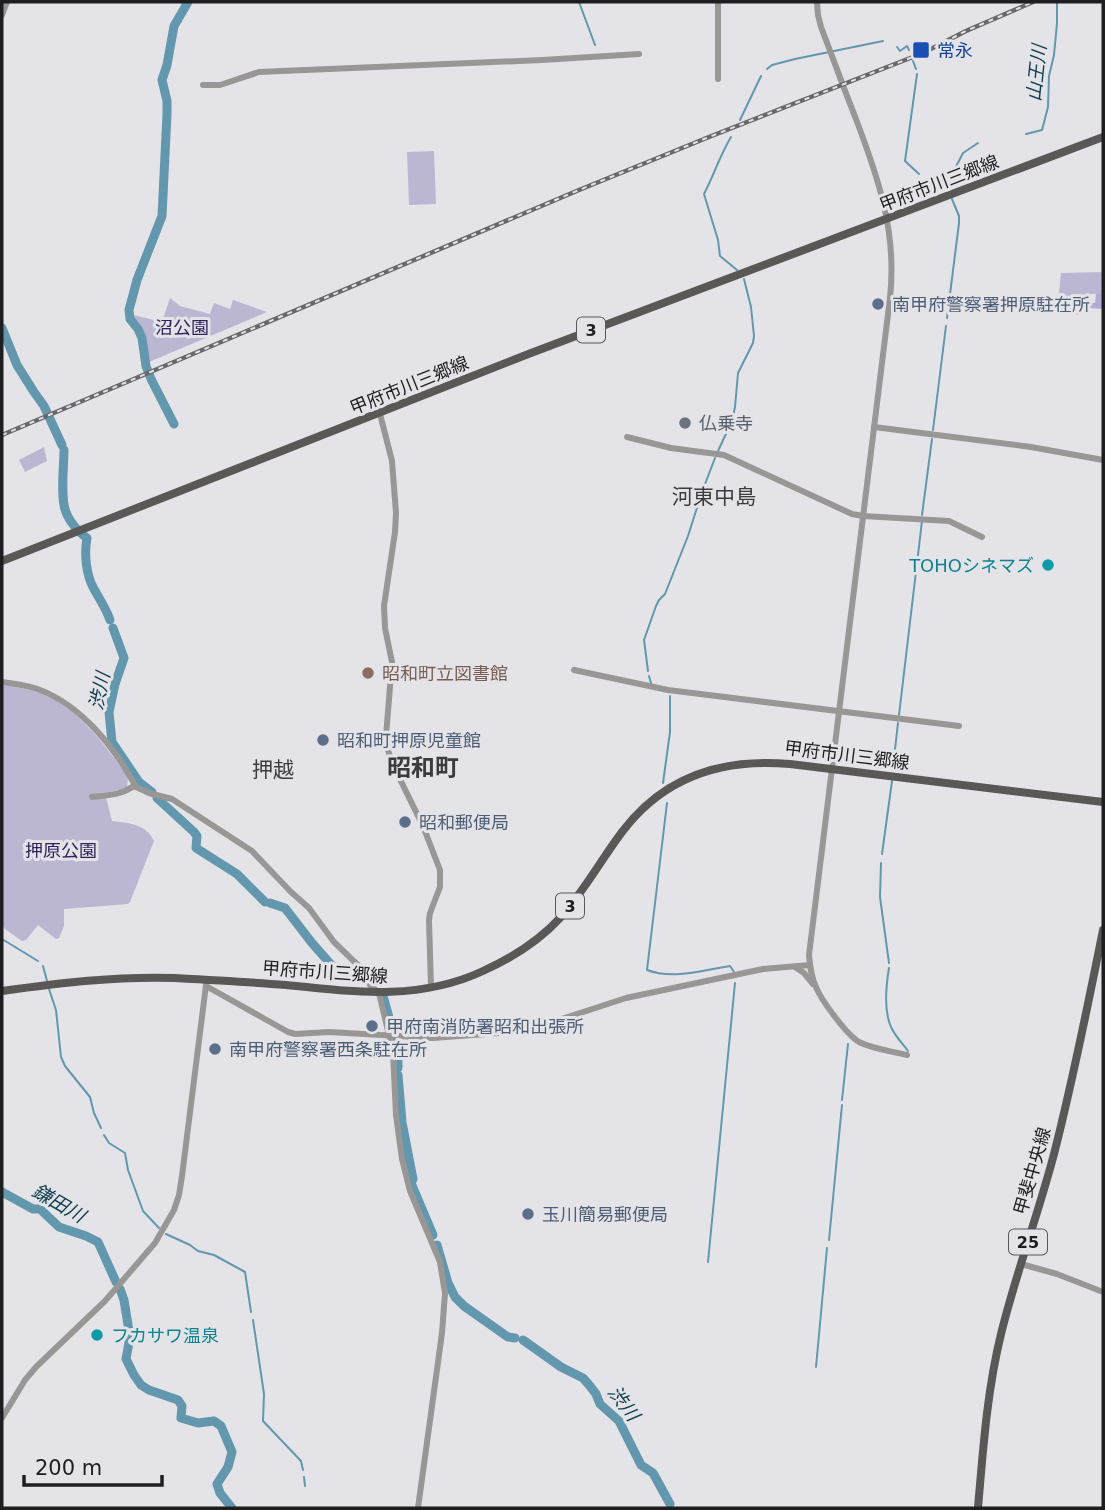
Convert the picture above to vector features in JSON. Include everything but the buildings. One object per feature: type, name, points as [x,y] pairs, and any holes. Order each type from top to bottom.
[{"type":"main road","name":"甲府市川三郷線","points":[[2,561],[600,326],[1103,137]]},
{"type":"main road","name":"甲府市川三郷線","points":[[2,991],[91,980],[143,978],[379,993],[403,992],[457,982],[510,958],[536,940],[560,918],[578,897],[634,817],[655,799],[687,779],[710,770],[747,763],[833,769],[1103,802]]},
{"type":"main road","name":"甲斐中央線","points":[[978,1508],[995,1360],[1062,1123],[1100,966],[1103,930]]},
{"type":"street","points":[[2,15],[7,2]]},
{"type":"street","points":[[718,2],[718,79]]},
{"type":"street","points":[[816,988],[809,955],[892,279],[892,248],[879,183],[821,27],[817,2]]},
{"type":"street","points":[[203,85],[220,85],[259,72],[639,54]]},
{"type":"street","points":[[380,414],[392,461],[396,513],[384,606],[392,670],[386,736],[392,763],[423,826],[440,870],[440,887],[429,920],[432,987]]},
{"type":"street","points":[[874,428],[1031,447],[1103,460]]},
{"type":"street","points":[[627,437],[671,448],[724,455],[844,511],[863,516],[949,521],[982,537]]},
{"type":"street","points":[[574,670],[668,690],[959,726]]},
{"type":"street","points":[[2,682],[39,689],[74,709],[97,730],[141,790],[172,799],[252,850],[309,908],[334,942],[364,971],[370,985],[379,993],[390,1036],[395,1071],[396,1123],[401,1159],[410,1191],[440,1262],[445,1293],[418,1508]]},
{"type":"street","points":[[92,797],[120,794],[135,785]]},
{"type":"street","points":[[2,1418],[36,1367],[105,1301],[155,1243],[174,1210],[183,1176],[207,983],[295,1034],[329,1032],[435,1038],[525,1031],[626,999],[755,971],[810,965]]},
{"type":"street","points":[[795,967],[804,973],[854,1038],[865,1044],[906,1055]]},
{"type":"street","points":[[1021,1264],[1057,1274],[1103,1292]]},
{"type":"green space","points":[[434,151],[436,204],[409,205],[407,152]]},
{"type":"green space","points":[[1103,272],[1103,294],[1083,294],[1081,315],[1057,312],[1061,273]]},
{"type":"green space","name":"沼公園","points":[[170,298],[180,306],[210,314],[214,303],[230,309],[233,300],[267,312],[149,362],[146,339],[133,315],[162,322]]},
{"type":"green space","points":[[44,447],[47,461],[25,472],[19,460]]},
{"type":"green space","name":"押原公園","points":[[2,685],[40,693],[54,700],[90,729],[128,777],[127,788],[105,793],[112,821],[142,828],[154,841],[128,904],[64,909],[64,926],[56,939],[38,925],[26,940],[22,941],[2,925]]},
{"type":"shaded area","points":[[1083,294],[1089,294],[1091,303],[1095,303],[1096,294],[1103,294],[1103,309],[1090,308],[1089,313],[1081,311]]},
{"type":"waterway","points":[[174,424],[151,379],[142,338],[130,319],[129,310],[137,280],[162,216],[167,114],[162,80],[174,26],[188,2]]},
{"type":"waterway","points":[[579,2],[595,45]]},
{"type":"waterway","name":"山王川","points":[[1026,134],[1042,130],[1048,107],[1057,2]]},
{"type":"waterway","points":[[767,69],[795,59],[883,41]]},
{"type":"waterway","points":[[897,47],[900,51],[907,46],[909,50]]},
{"type":"waterway","points":[[913,61],[916,69]]},
{"type":"waterway","points":[[917,74],[905,161],[919,174]]},
{"type":"waterway","points":[[740,120],[761,76]]},
{"type":"waterway","points":[[731,137],[704,194],[720,256],[737,270]]},
{"type":"waterway","name":"山王川","points":[[925,180],[933,189],[939,190],[948,182],[963,153],[978,143]]},
{"type":"waterway","points":[[947,318],[959,223],[952,199]]},
{"type":"waterway","points":[[718,451],[732,421],[738,373],[753,343],[751,307],[744,279]]},
{"type":"waterway","points":[[933,430],[946,326]]},
{"type":"waterway","name":"渋川","points":[[2,328],[17,365],[44,406],[62,445]]},
{"type":"waterway","points":[[922,515],[932,439]]},
{"type":"waterway","name":"渋川","points":[[64,450],[64,506],[72,523],[87,538],[87,571],[110,620]]},
{"type":"waterway","points":[[648,671],[644,640],[656,606],[665,594],[688,536],[715,458]]},
{"type":"waterway","points":[[899,715],[922,521]]},
{"type":"waterway","name":"渋川","points":[[113,628],[124,658],[109,712],[112,742],[139,782],[152,792]]},
{"type":"waterway","points":[[649,676],[651,683]]},
{"type":"waterway","points":[[663,783],[670,732],[670,696]]},
{"type":"waterway","points":[[893,767],[898,723]]},
{"type":"waterway","points":[[882,854],[892,781]]},
{"type":"waterway","name":"渋川","points":[[157,798],[194,832],[197,836],[196,848],[237,874],[265,902]]},
{"type":"waterway","points":[[667,803],[647,970],[678,974],[730,966],[734,972]]},
{"type":"waterway","points":[[881,863],[880,897],[889,963]]},
{"type":"waterway","name":"渋川","points":[[270,903],[285,908],[334,968],[366,979]]},
{"type":"waterway","points":[[2,939],[38,961]]},
{"type":"waterway","points":[[43,966],[47,981]]},
{"type":"waterway","points":[[889,968],[887,1015],[894,1032],[908,1051]]},
{"type":"waterway","points":[[708,1262],[735,983]]},
{"type":"waterway","points":[[49,989],[56,1010],[61,1057],[90,1097],[101,1128]]},
{"type":"waterway","name":"渋川","points":[[383,996],[393,1032]]},
{"type":"waterway","name":"渋川","points":[[395,1039],[398,1068]]},
{"type":"waterway","points":[[842,1100],[848,1044]]},
{"type":"waterway","name":"渋川","points":[[398,1075],[402,1122],[413,1179],[411,1183],[433,1235]]},
{"type":"waterway","points":[[829,1240],[842,1105]]},
{"type":"waterway","points":[[104,1135],[109,1143],[125,1153],[128,1170],[143,1211],[159,1228]]},
{"type":"waterway","name":"鎌田川","points":[[2,1192],[33,1209],[40,1209],[59,1227],[98,1242],[116,1282]]},
{"type":"waterway","points":[[166,1234],[245,1272],[251,1312]]},
{"type":"waterway","name":"渋川","points":[[437,1245],[455,1297],[508,1337],[515,1338]]},
{"type":"waterway","points":[[816,1367],[827,1248]]},
{"type":"waterway","name":"鎌田川","points":[[120,1289],[130,1337],[126,1359],[141,1385],[178,1400],[182,1406],[181,1418],[198,1423],[214,1421],[221,1426],[232,1452],[228,1467],[217,1484],[220,1493],[232,1508]]},
{"type":"waterway","points":[[253,1320],[264,1394],[263,1421],[301,1461],[303,1470]]},
{"type":"waterway","name":"渋川","points":[[523,1340],[561,1367],[583,1378],[596,1394],[600,1404],[619,1421],[641,1465],[653,1473],[670,1504]]},
{"type":"waterway","points":[[304,1477],[305,1486]]},
{"type":"waterway","name":"渋川","points":[[670,1504],[671,1508]]},
{"type":"railway","points":[[2,435],[579,190],[923,53],[1033,2]]},
{"type":"place","name":"常永","points":[[921,50]]},
{"type":"place","name":"南甲府警察署押原駐在所","points":[[878,304]]},
{"type":"place","name":"仏乗寺","points":[[685,423]]},
{"type":"place","name":"TOHOシネマズ","points":[[1048,565]]},
{"type":"place","name":"昭和町立図書館","points":[[368,673]]},
{"type":"place","name":"昭和町押原児童館","points":[[323,740]]},
{"type":"place","name":"昭和郵便局","points":[[405,822]]},
{"type":"place","name":"甲府南消防署昭和出張所","points":[[372,1026]]},
{"type":"place","name":"南甲府警察署西条駐在所","points":[[215,1049]]},
{"type":"place","name":"玉川簡易郵便局","points":[[528,1214]]},
{"type":"place","name":"フカサワ温泉","points":[[97,1335]]},
{"type":"district","name":"河東中島","points":[[714,497]]},
{"type":"district","name":"昭和町","points":[[423,768]]},
{"type":"district","name":"押越","points":[[273,770]]}]
